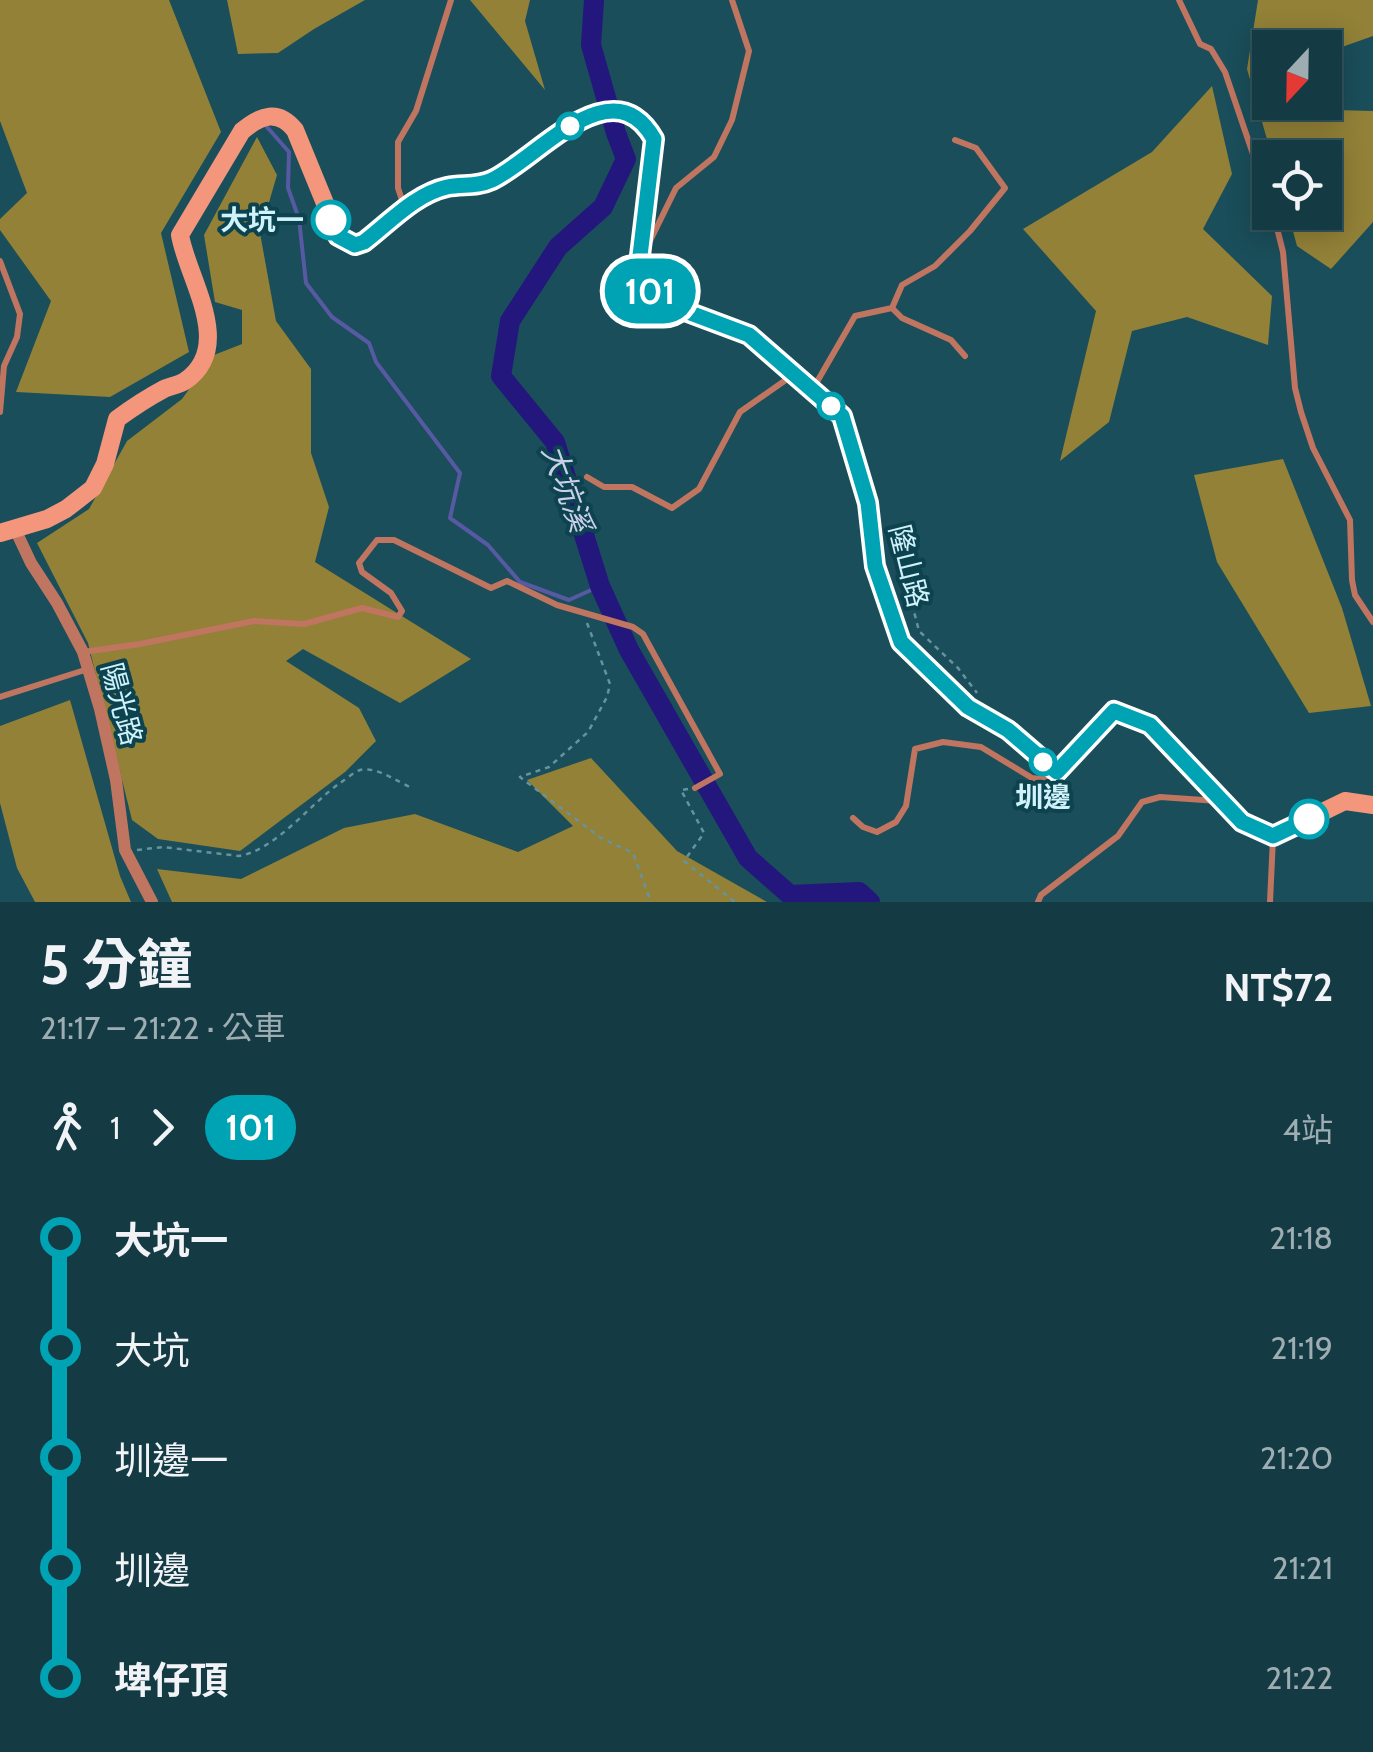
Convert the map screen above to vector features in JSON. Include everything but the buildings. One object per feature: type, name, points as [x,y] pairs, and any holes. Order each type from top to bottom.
[{"type":"street","points":[[8,531],[57,514],[94,488],[117,419],[185,381],[202,364],[207,346],[206,312],[183,254],[180,235],[242,131],[255,120],[270,116],[287,120],[295,130],[338,236],[355,245],[417,199],[447,187],[474,186],[494,179],[582,120],[612,110],[634,117],[654,139],[639,264]]},
{"type":"street","name":"隆山路","points":[[639,264],[653,299],[749,335],[842,416],[868,503],[875,566],[901,642],[968,707],[1008,730],[1057,772]]},
{"type":"street","name":"陽光路","points":[[8,531],[57,603],[82,652],[116,780],[126,850],[152,902]]},
{"type":"street","points":[[1057,772],[1114,711],[1150,725],[1242,822],[1273,836],[1345,801],[1373,805]]},
{"type":"lane","points":[[405,209],[398,188],[398,142],[416,111],[451,0]]},
{"type":"lane","points":[[639,264],[676,188],[714,157],[732,120],[748,51],[732,0]]},
{"type":"lane","points":[[1179,0],[1200,44],[1211,49],[1224,72],[1252,152]]},
{"type":"lane","points":[[892,308],[902,285],[935,266],[1005,188],[976,148],[956,140]]},
{"type":"lane","points":[[1278,230],[1284,252],[1301,412],[1314,448],[1350,520],[1355,596],[1373,622]]},
{"type":"lane","points":[[0,261],[20,314],[17,337],[4,366],[0,412]]},
{"type":"lane","points":[[892,308],[902,318],[951,340],[964,356]]},
{"type":"lane","points":[[812,390],[856,316],[892,308]]},
{"type":"lane","points":[[587,478],[604,487],[632,487],[672,508],[699,488],[740,412],[794,374]]},
{"type":"lane","points":[[82,652],[254,621],[304,624],[362,608],[398,617],[402,611],[391,593],[362,572],[359,563],[377,540],[394,540],[491,588],[507,582],[557,605],[632,627],[643,634],[720,774],[695,788]]},
{"type":"lane","points":[[0,697],[88,669]]},
{"type":"lane","points":[[853,818],[877,832],[896,822],[906,806],[915,749],[942,742],[981,748],[1032,778],[1040,780],[1057,772]]},
{"type":"lane","points":[[1038,902],[1041,895],[1118,836],[1142,802],[1160,797],[1220,802]]},
{"type":"lane","points":[[1270,902],[1273,836]]},
{"type":"path","points":[[902,565],[918,630],[974,686],[988,719]]},
{"type":"path","points":[[583,613],[610,684],[607,697],[588,732],[549,767],[520,777],[601,838],[633,853],[650,902]]},
{"type":"path","points":[[126,850],[163,848],[251,854],[361,770],[374,771],[412,788]]},
{"type":"path","points":[[695,788],[682,790],[704,833],[684,861],[734,902]]},
{"type":"shaded area","points":[[0,0],[169,0],[221,132],[161,233],[189,352],[110,397],[16,392],[51,301],[0,230],[0,219],[27,193],[0,121]]},
{"type":"shaded area","points":[[227,0],[365,0],[278,53],[238,54]]},
{"type":"shaded area","points":[[470,0],[530,0],[525,21],[545,90]]},
{"type":"shaded area","points":[[1258,0],[1373,0],[1373,36],[1342,47],[1342,30],[1253,30]]},
{"type":"shaded area","points":[[1252,38],[1252,87],[1247,69]]},
{"type":"shaded area","points":[[1212,86],[1232,174],[1203,229],[1272,296],[1268,345],[1187,317],[1132,331],[1109,422],[1060,461],[1096,311],[1023,229],[1152,152]]},
{"type":"shaded area","points":[[1342,110],[1373,111],[1373,222],[1331,269],[1297,246],[1293,230],[1342,230],[1342,140],[1267,140],[1261,120],[1342,120]]},
{"type":"shaded area","points":[[257,137],[277,175],[260,233],[276,321],[311,369],[311,453],[329,507],[315,562],[471,659],[400,703],[303,649],[286,661],[359,708],[376,741],[345,772],[240,851],[158,839],[132,820],[88,643],[37,543],[89,509],[127,441],[182,399],[214,355],[242,344],[242,310],[215,302],[204,235]]},
{"type":"shaded area","points":[[1283,459],[1342,608],[1371,706],[1309,713],[1217,562],[1194,475]]},
{"type":"shaded area","points":[[70,700],[120,876],[131,902],[35,902],[17,868],[0,803],[0,726]]},
{"type":"shaded area","points":[[591,758],[677,851],[767,902],[172,902],[157,869],[241,879],[344,828],[415,814],[518,852],[573,826],[527,780]]},
{"type":"waterway","name":"大坑溪","points":[[594,0],[591,45],[626,159],[603,207],[558,247],[510,321],[501,376],[555,442],[600,586],[629,650],[748,858],[790,895],[859,892],[870,902]]},
{"type":"waterway","points":[[267,127],[289,152],[288,188],[299,219],[306,283],[332,317],[369,343],[376,362],[460,473],[450,518],[488,545],[520,582],[569,600],[600,586]]},
{"type":"bus line","name":"101","points":[[331,220],[338,236],[355,245],[364,242],[417,199],[447,187],[474,186],[494,179],[582,120],[612,110],[634,117],[654,139],[639,264],[653,299],[749,335],[842,416],[868,503],[875,566],[901,642],[968,707],[1008,730],[1057,772],[1114,711],[1150,725],[1242,822],[1273,836],[1309,819]]},
{"type":"place","name":"大坑一","points":[[331,220]]},
{"type":"place","name":"圳邊","points":[[1043,762]]}]
